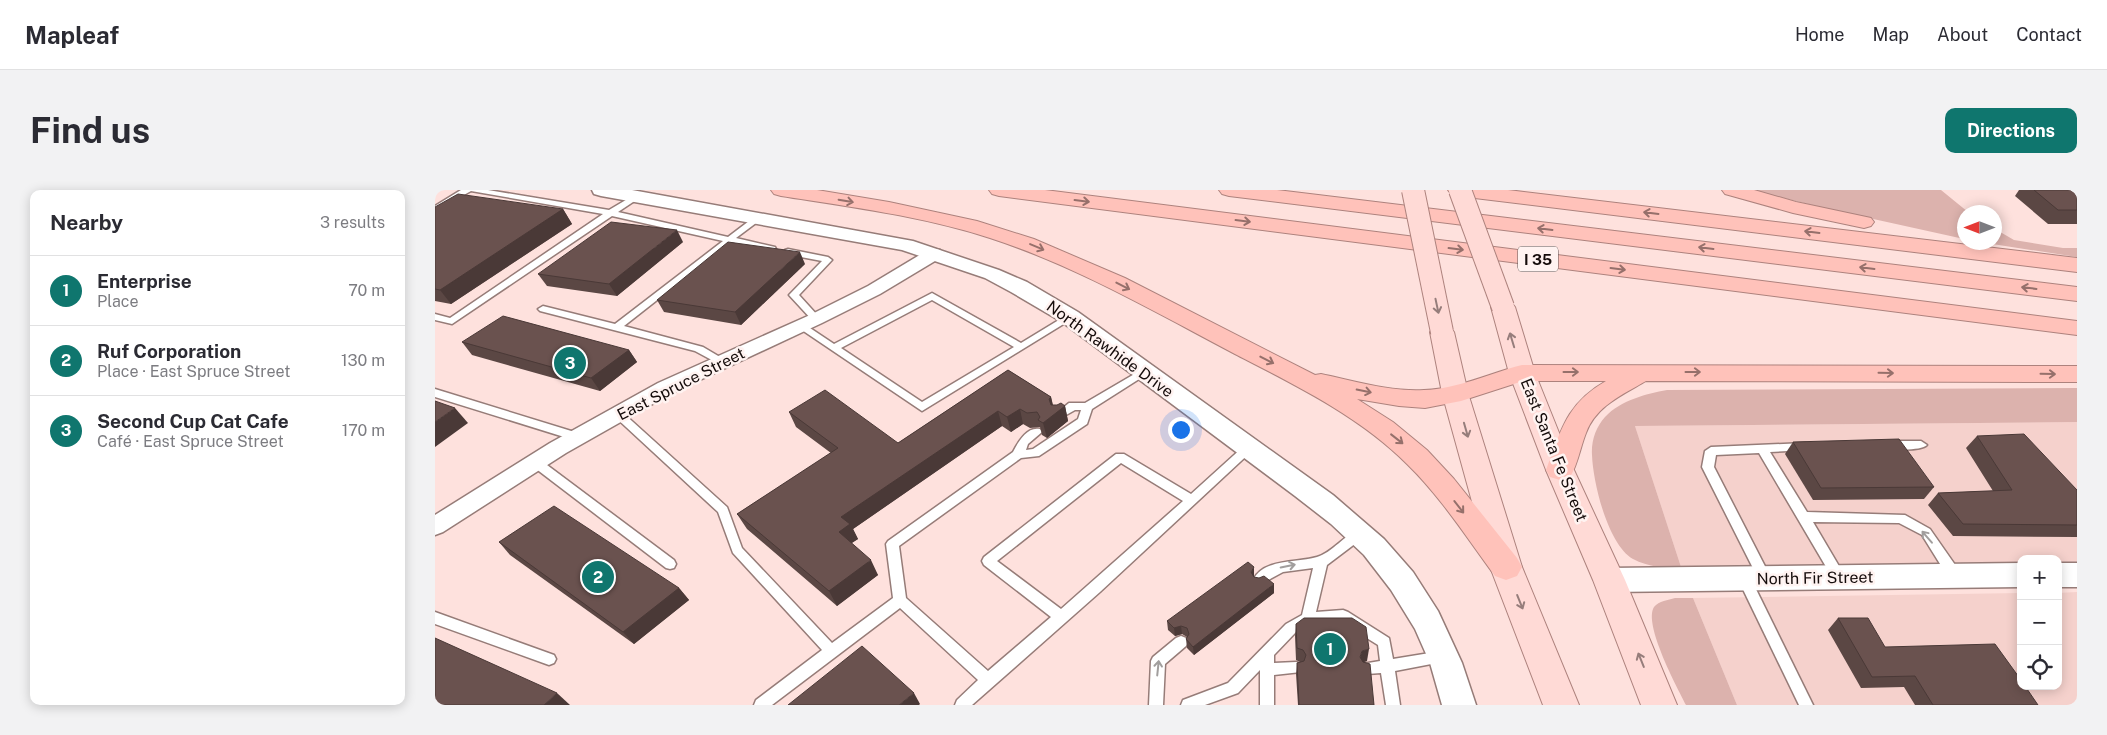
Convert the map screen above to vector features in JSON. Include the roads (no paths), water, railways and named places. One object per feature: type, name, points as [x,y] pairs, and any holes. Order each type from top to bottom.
[{"type":"highway","points":[[781,190],[949,220],[1030,244],[1119,284],[1299,377],[1361,414],[1405,445],[1429,468],[1506,567]]},
{"type":"highway","name":"I 35","points":[[999,190],[2077,328]]},
{"type":"highway","name":"I 35","points":[[1229,190],[2077,294]]},
{"type":"highway","points":[[1459,190],[2077,265]]},
{"type":"highway","points":[[1732,190],[1793,207],[1963,244],[2017,258]]},
{"type":"highway","points":[[1560,470],[1583,413],[1603,394],[1644,372]]},
{"type":"highway","points":[[1299,377],[1403,398],[1425,399],[1455,393],[1522,373],[2077,374]]},
{"type":"main road","points":[[1413,190],[1455,393],[1506,567],[1561,705]]},
{"type":"main road","name":"East Santa Fe Street","points":[[1459,190],[1503,307],[1522,373],[1560,470],[1609,580],[1659,705]]},
{"type":"street","name":"North Rawhide Drive","points":[[601,190],[885,240],[935,254],[1005,281],[1070,317],[1248,449],[1360,534],[1375,548],[1398,576],[1419,608],[1444,657],[1455,686],[1459,705]]},
{"type":"street","name":"East Spruce Street","points":[[435,526],[535,462],[665,388],[873,290],[935,254]]},
{"type":"street","name":"North Fir Street","points":[[1609,580],[2017,575]]},
{"type":"street","points":[[2062,575],[2077,575]]},
{"type":"lane","points":[[435,208],[467,190]]},
{"type":"lane","points":[[474,190],[610,214],[827,260],[795,295],[808,322],[834,348],[922,407],[1070,317]]},
{"type":"lane","points":[[435,317],[452,321],[636,196]]},
{"type":"lane","points":[[617,326],[757,218]]},
{"type":"lane","points":[[834,348],[932,296],[1021,347]]},
{"type":"lane","points":[[543,308],[699,348],[721,362]]},
{"type":"lane","points":[[1059,415],[1073,406],[1087,407],[1143,372]]},
{"type":"lane","points":[[435,393],[577,437]]},
{"type":"lane","points":[[1018,454],[1035,454],[1083,421],[1087,407]]},
{"type":"lane","points":[[618,415],[723,510],[737,550],[831,651]]},
{"type":"lane","points":[[988,680],[900,600],[892,544],[1018,454],[1023,442],[1037,432]]},
{"type":"lane","points":[[1872,446],[1921,445]]},
{"type":"lane","points":[[1806,705],[1708,467],[1711,450],[1813,447]]},
{"type":"lane","points":[[1763,448],[1840,578]]},
{"type":"lane","points":[[962,705],[1248,449]]},
{"type":"lane","points":[[1061,617],[988,561],[1120,457],[1191,500]]},
{"type":"lane","points":[[535,462],[670,564]]},
{"type":"lane","points":[[1804,518],[1901,518],[1926,532],[1955,576]]},
{"type":"lane","points":[[1259,580],[1269,572],[1286,565],[1321,562],[1360,534]]},
{"type":"lane","points":[[1308,618],[1321,562]]},
{"type":"lane","points":[[761,705],[900,600]]},
{"type":"lane","points":[[1188,705],[1233,688],[1267,661],[1291,628],[1308,618],[1343,616],[1383,642],[1393,705]]},
{"type":"lane","points":[[435,618],[549,659]]},
{"type":"lane","points":[[1156,705],[1158,661],[1181,642]]},
{"type":"lane","points":[[1367,668],[1444,657]]},
{"type":"lane","points":[[1267,661],[1296,668]]},
{"type":"lane","points":[[1267,661],[1267,705]]},
{"type":"place","name":"Second Cup Cat Cafe","points":[[570,363]]},
{"type":"place","name":"Ruf Corporation","points":[[598,577]]},
{"type":"place","name":"Enterprise","points":[[1330,649]]}]
